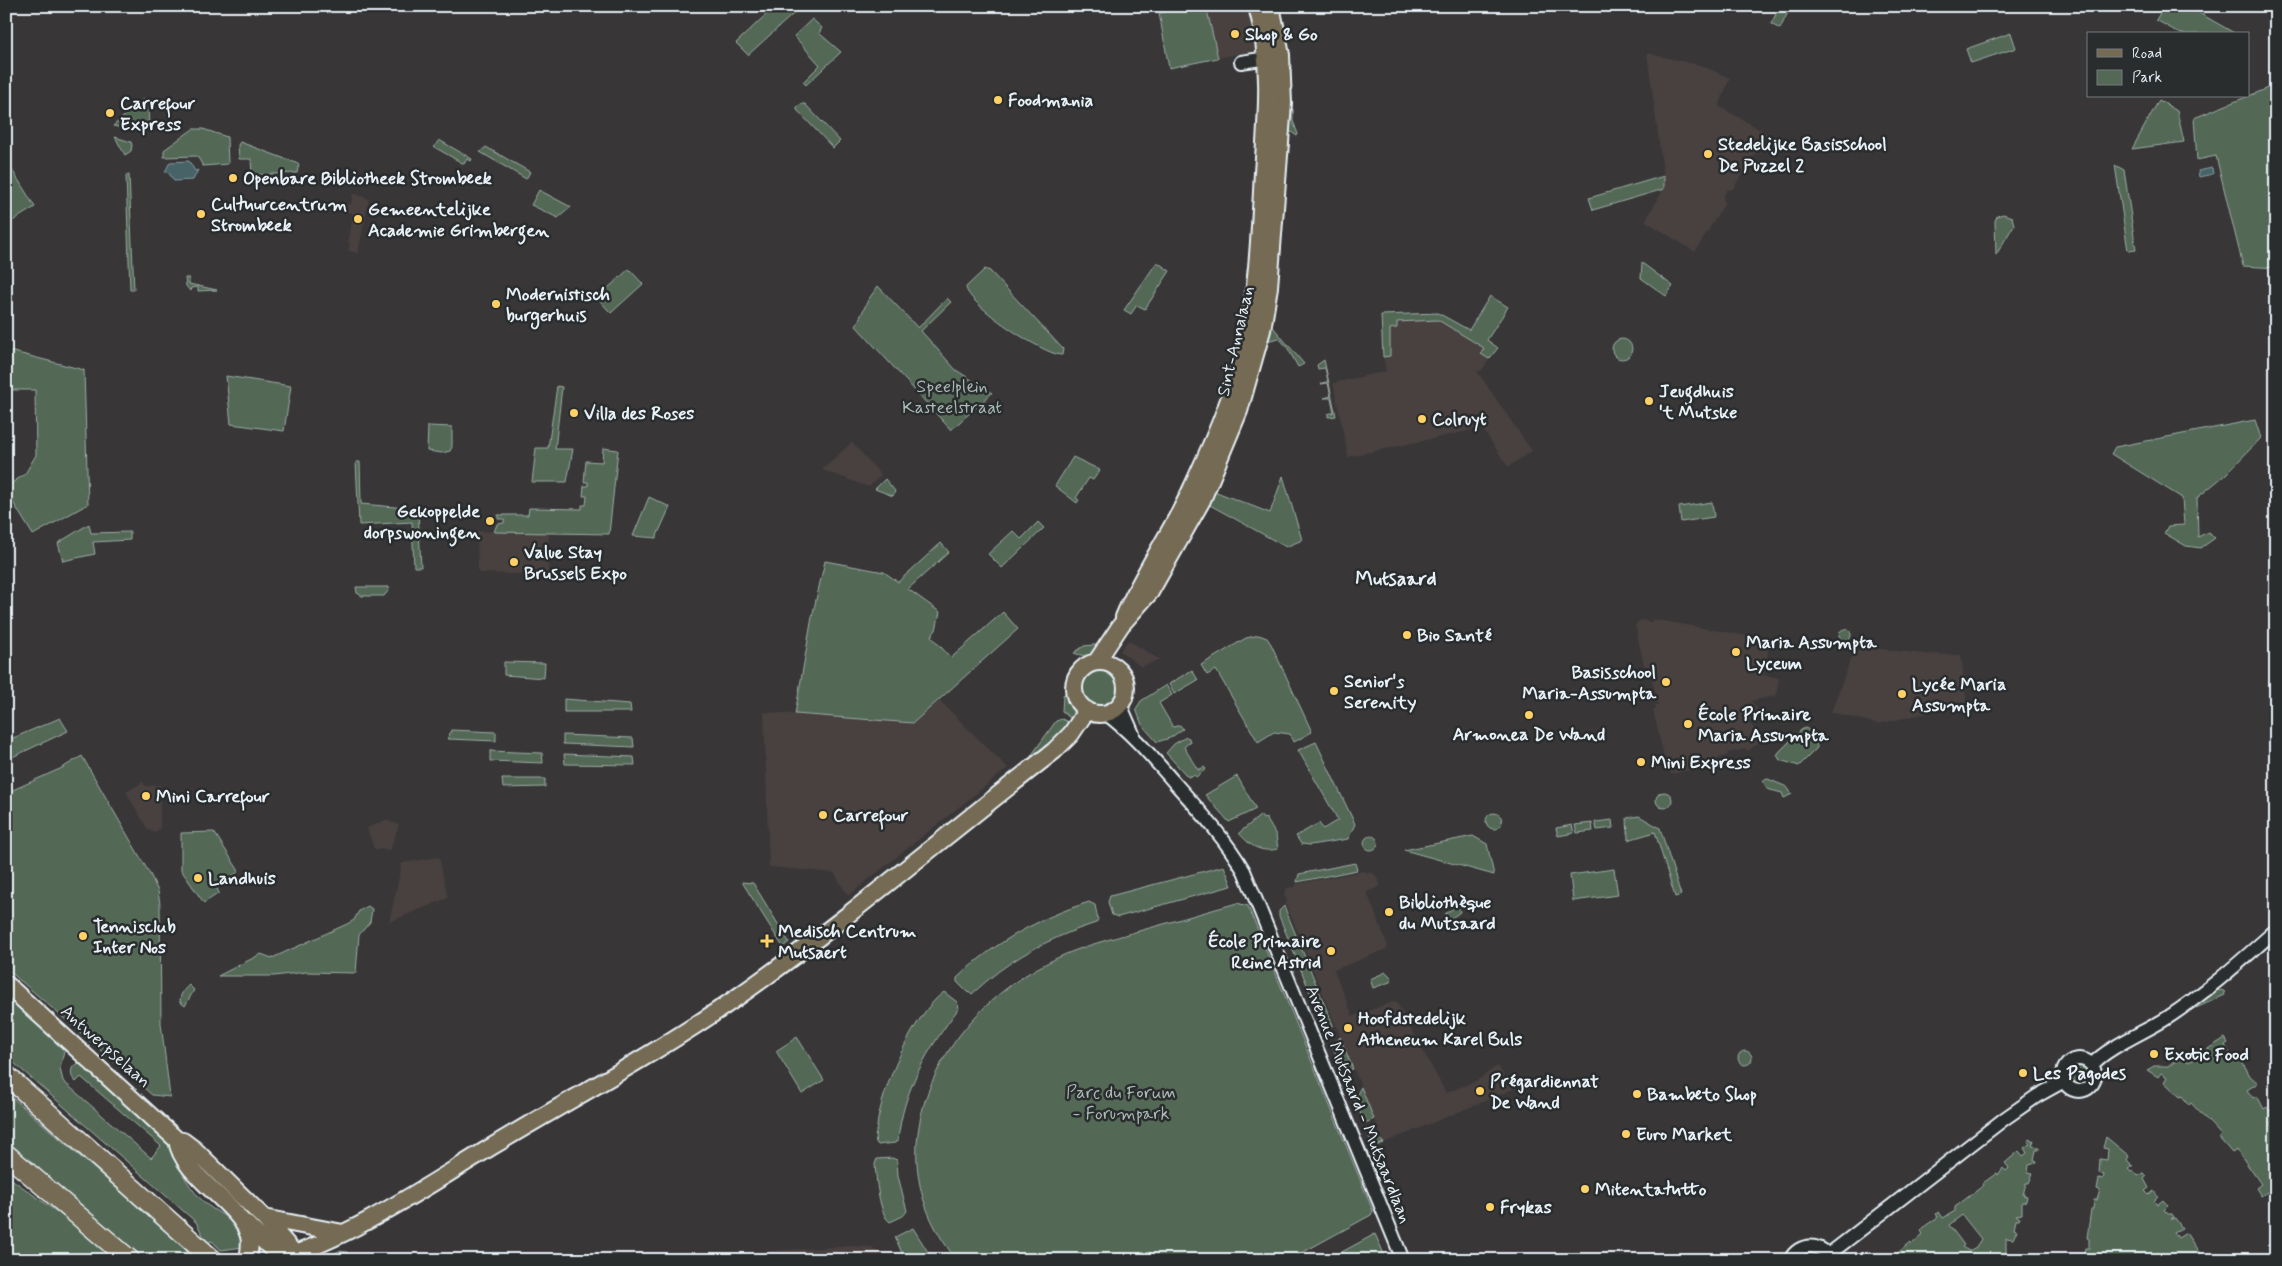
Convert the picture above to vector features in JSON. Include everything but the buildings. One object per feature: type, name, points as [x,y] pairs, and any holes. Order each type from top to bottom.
[{"type":"highway","points":[[6,1074],[207,1254]]},
{"type":"highway","points":[[6,1154],[130,1260]]},
{"type":"main road","name":"Sint-Annalaan","points":[[1097,662],[1121,624],[1136,588],[1166,540],[1191,490],[1226,407],[1246,342],[1255,286],[1270,57],[1257,6]]},
{"type":"main road","name":"Sint-Annalaan","points":[[1121,624],[1150,592],[1202,500],[1239,411],[1262,330],[1269,287],[1283,103],[1281,55],[1271,6]]},
{"type":"main road","points":[[1109,645],[1115,666],[1125,680],[1126,689],[1120,704],[1105,713],[1087,710],[1078,702],[1074,684],[1079,671],[1090,663],[1097,662],[1115,666]]},
{"type":"main road","points":[[285,1257],[343,1233],[669,1041],[746,991],[787,962],[1054,751],[1071,734],[1087,710]]},
{"type":"main road","name":"Antwerpselaan","points":[[6,984],[178,1140],[183,1141],[195,1150],[264,1218],[285,1257]]},
{"type":"main road","name":"Antwerpselaan","points":[[178,1140],[181,1151],[198,1176],[236,1215],[285,1257]]},
{"type":"main road","name":"Antwerpselaan","points":[[236,1215],[249,1237],[248,1260]]},
{"type":"main road","points":[[264,1218],[343,1233]]},
{"type":"street","points":[[1241,62],[1270,57]]},
{"type":"street","name":"Avenue Mutsaard - Mutsaardlaan","points":[[1120,704],[1135,738]]},
{"type":"street","name":"Avenue Mutsaard - Mutsaardlaan","points":[[1105,713],[1135,738],[1222,836],[1244,871],[1403,1260]]},
{"type":"street","points":[[2092,1065],[2116,1048],[2168,1017],[2223,977],[2276,930]]},
{"type":"street","points":[[2083,1059],[2092,1065],[2095,1072],[2095,1080],[2087,1089],[2075,1091],[2068,1088],[2064,1081],[2064,1069],[2072,1060],[2083,1059]]},
{"type":"street","points":[[1790,1260],[1796,1251],[1809,1246],[1822,1249],[1830,1257],[2010,1114],[2064,1081]]},
{"type":"shaded area","points":[[1206,6],[1249,6],[1258,47],[1255,51],[1218,58]]},
{"type":"shaded area","name":"Stedelijke Basisschool De Puzzel 2","points":[[1647,53],[1703,66],[1730,78],[1719,106],[1768,134],[1733,189],[1727,190],[1723,197],[1725,203],[1695,252],[1645,221],[1665,187]]},
{"type":"shaded area","name":"Gemeentelijke Academie Grimbergen","points":[[353,193],[369,199],[358,253],[348,251],[353,215],[346,212],[347,204],[351,204]]},
{"type":"shaded area","points":[[1438,313],[1498,348],[1481,371],[1477,371],[1532,451],[1508,467],[1482,428],[1348,457],[1333,383],[1386,371],[1383,357],[1381,315]]},
{"type":"shaded area","points":[[852,442],[881,475],[869,487],[822,470]]},
{"type":"shaded area","points":[[477,531],[549,533],[548,575],[478,573]]},
{"type":"shaded area","points":[[1652,619],[1770,640],[1764,675],[1779,678],[1776,696],[1751,701],[1759,711],[1748,722],[1762,737],[1762,740],[1748,751],[1746,749],[1727,753],[1728,755],[1690,770],[1671,774],[1667,771],[1653,710],[1656,710],[1655,705],[1658,705],[1649,666],[1644,666],[1635,625],[1640,620],[1652,622]]},
{"type":"shaded area","points":[[1128,640],[1160,659],[1141,667],[1120,651]]},
{"type":"shaded area","name":"Lycée Maria Assumpta","points":[[1866,647],[1923,654],[1961,655],[1967,704],[1878,724],[1831,712],[1853,653]]},
{"type":"shaded area","points":[[939,700],[1008,768],[848,896],[834,873],[769,867],[764,712],[913,723]]},
{"type":"shaded area","points":[[143,782],[146,786],[160,785],[160,828],[155,833],[148,830],[126,792]]},
{"type":"shaded area","points":[[386,820],[399,825],[390,850],[374,849],[367,828]]},
{"type":"shaded area","points":[[439,857],[448,898],[389,922],[402,863]]},
{"type":"shaded area","points":[[1363,871],[1375,874],[1381,886],[1367,892],[1388,946],[1387,949],[1334,970],[1353,1016],[1396,1001],[1446,1093],[1478,1080],[1497,1066],[1514,1089],[1384,1143],[1286,904],[1287,901],[1284,894],[1287,888],[1295,887],[1296,884]]},
{"type":"shaded area","points":[[852,1246],[872,1247],[885,1260],[769,1260],[770,1251]]},
{"type":"green space","points":[[775,6],[802,6],[748,55],[736,43]]},
{"type":"green space","points":[[1194,6],[1206,6],[1218,58],[1169,68],[1159,13]]},
{"type":"green space","points":[[1780,6],[1791,6],[1780,29],[1771,24]]},
{"type":"green space","points":[[2164,6],[2187,6],[2232,32],[2177,32],[2156,20]]},
{"type":"green space","points":[[812,19],[822,28],[819,33],[841,52],[806,85],[803,82],[820,65],[794,36]]},
{"type":"green space","points":[[2011,33],[2016,48],[1971,63],[1966,49]]},
{"type":"green space","points":[[2276,85],[2276,268],[2243,266],[2216,156],[2197,160],[2194,118],[2244,98],[2250,98],[2250,95]]},
{"type":"green space","points":[[144,99],[147,99],[149,118],[145,130],[142,132],[113,126]]},
{"type":"green space","points":[[2159,100],[2177,111],[2184,142],[2132,149]]},
{"type":"green space","points":[[805,104],[840,141],[833,148],[797,110],[797,107]]},
{"type":"green space","points":[[1293,109],[1293,121],[1297,136],[1288,130],[1290,110]]},
{"type":"green space","points":[[193,129],[203,129],[227,137],[228,164],[203,166],[197,156],[164,157],[164,150]]},
{"type":"green space","points":[[115,137],[131,142],[131,151],[125,155]]},
{"type":"green space","points":[[439,140],[472,159],[471,161],[467,159],[464,164],[434,147]]},
{"type":"green space","points":[[240,142],[299,164],[297,173],[252,175],[251,159],[239,159],[238,145]]},
{"type":"green space","points":[[486,147],[530,172],[526,179],[480,152]]},
{"type":"green space","points":[[6,160],[35,207],[6,225]]},
{"type":"green space","points":[[2115,165],[2124,170],[2136,250],[2128,251]]},
{"type":"green space","points":[[126,175],[129,175],[134,290],[130,290]]},
{"type":"green space","points":[[1664,176],[1664,189],[1593,210],[1589,198]]},
{"type":"green space","points":[[539,190],[571,207],[558,218],[531,205]]},
{"type":"green space","points":[[2003,214],[2012,217],[2014,225],[1996,255],[1995,221],[1997,216]]},
{"type":"green space","points":[[1157,262],[1170,271],[1145,309],[1137,305],[1131,314],[1124,310]]},
{"type":"green space","points":[[1642,263],[1673,286],[1666,296],[1641,278]]},
{"type":"green space","points":[[629,269],[643,284],[611,313],[597,298]]},
{"type":"green space","points":[[985,269],[990,271],[1063,349],[1062,355],[1053,353],[1024,338],[992,316],[969,295],[966,287]]},
{"type":"green space","points":[[185,278],[189,278],[189,284],[217,290],[198,291],[198,287],[191,288],[190,291],[186,286]]},
{"type":"green space","name":"Speelplein Kasteelstraat","points":[[878,286],[918,328],[947,298],[951,302],[921,331],[956,370],[992,393],[951,430],[856,326],[868,300]]},
{"type":"green space","points":[[1490,296],[1508,307],[1487,340],[1498,348],[1489,359],[1481,354],[1484,348],[1438,320],[1397,322],[1397,328],[1390,329],[1390,356],[1383,357],[1381,315],[1438,313],[1469,330]]},
{"type":"green space","points":[[1273,327],[1304,364],[1298,367],[1287,347],[1279,338],[1266,341]]},
{"type":"green space","points":[[1622,339],[1629,342],[1632,349],[1629,356],[1622,359],[1615,356],[1612,349],[1615,342]]},
{"type":"green space","points":[[6,350],[84,370],[88,504],[33,535],[6,491],[6,487],[25,474],[36,455],[35,390],[6,390]]},
{"type":"green space","points":[[1324,360],[1336,416],[1328,417],[1328,414],[1334,412],[1331,398],[1324,398],[1331,396],[1328,383],[1321,384],[1328,381],[1325,368],[1318,369],[1317,365]]},
{"type":"green space","points":[[226,376],[291,386],[284,431],[231,424]]},
{"type":"green space","points":[[557,386],[562,387],[555,449],[573,449],[567,482],[532,482],[536,448],[548,448]]},
{"type":"green space","points":[[2255,420],[2261,438],[2225,475],[2197,498],[2198,537],[2208,532],[2215,538],[2201,548],[2186,546],[2164,533],[2168,526],[2184,525],[2182,498],[2111,454],[2115,447]]},
{"type":"green space","points":[[428,426],[452,427],[452,447],[450,451],[442,453],[427,451]]},
{"type":"green space","points":[[603,448],[618,450],[609,534],[494,532],[497,524],[504,523],[504,519],[498,519],[498,515],[528,515],[529,508],[582,509],[582,505],[586,505],[587,496],[583,496],[584,486],[588,486],[588,482],[584,482],[586,461],[602,462]]},
{"type":"green space","points":[[1073,457],[1100,470],[1093,480],[1089,478],[1076,498],[1079,500],[1077,503],[1055,486]]},
{"type":"green space","points":[[356,462],[360,462],[361,504],[418,509],[421,567],[414,567],[412,522],[359,525]]},
{"type":"green space","points":[[1283,476],[1302,540],[1286,547],[1208,504],[1214,491],[1270,513]]},
{"type":"green space","points":[[885,479],[895,491],[893,496],[875,489]]},
{"type":"green space","points":[[649,497],[670,507],[656,538],[633,536]]},
{"type":"green space","points":[[1712,502],[1714,517],[1681,522],[1679,507]]},
{"type":"green space","points":[[1038,522],[1044,528],[1002,568],[988,554],[1013,531],[1021,539]]},
{"type":"green space","points":[[89,524],[91,533],[130,532],[130,540],[93,542],[95,554],[63,561],[58,543]]},
{"type":"green space","points":[[941,543],[949,552],[908,589],[940,612],[936,630],[931,636],[951,658],[1003,612],[1018,629],[913,723],[795,714],[812,617],[825,561],[884,572],[898,582]]},
{"type":"green space","points":[[356,587],[389,587],[389,590],[384,596],[362,596],[357,593]]},
{"type":"green space","points":[[1843,629],[1847,629],[1851,635],[1847,641],[1843,641],[1839,637],[1839,633]]},
{"type":"green space","points":[[1259,635],[1267,638],[1271,644],[1312,732],[1294,742],[1290,734],[1274,732],[1258,742],[1216,670],[1207,675],[1201,665],[1246,638]]},
{"type":"green space","points":[[1097,645],[1091,654],[1081,655],[1074,653],[1084,646]]},
{"type":"green space","points":[[504,662],[545,663],[544,678],[504,675]]},
{"type":"green space","points":[[1100,670],[1107,671],[1113,675],[1117,681],[1117,695],[1113,701],[1107,705],[1100,706],[1093,705],[1087,701],[1083,695],[1082,688],[1083,681],[1087,675],[1093,671]]},
{"type":"green space","points":[[1192,670],[1198,680],[1174,694],[1169,684]]},
{"type":"green space","points":[[1166,685],[1172,695],[1159,703],[1173,727],[1180,725],[1183,729],[1170,738],[1157,742],[1142,725],[1136,709],[1141,701]]},
{"type":"green space","points":[[1066,694],[1073,710],[1072,720],[1062,711],[1063,695]]},
{"type":"green space","points":[[564,699],[630,704],[631,712],[564,712]]},
{"type":"green space","points":[[60,718],[68,731],[6,760],[6,741]]},
{"type":"green space","points":[[1062,719],[1070,723],[1053,743],[1035,756],[1031,756],[1056,721]]},
{"type":"green space","points":[[1805,728],[1814,736],[1817,748],[1799,766],[1780,760],[1777,755],[1779,752]]},
{"type":"green space","points":[[451,730],[496,732],[496,741],[448,739]]},
{"type":"green space","points":[[563,735],[633,738],[634,747],[563,744]]},
{"type":"green space","points":[[1186,737],[1189,738],[1190,742],[1184,747],[1198,770],[1204,767],[1206,769],[1196,777],[1194,775],[1188,777],[1166,753],[1174,744]]},
{"type":"green space","points":[[1316,742],[1355,824],[1348,839],[1310,845],[1301,844],[1296,836],[1319,823],[1323,829],[1338,820],[1298,750]]},
{"type":"green space","points":[[490,751],[542,753],[543,763],[490,761]]},
{"type":"green space","points":[[564,754],[634,757],[635,765],[565,764]]},
{"type":"green space","name":"Tennisclub Inter Nos","points":[[82,756],[158,891],[160,904],[161,1023],[170,1097],[152,1095],[6,968],[6,793],[62,768]]},
{"type":"green space","points":[[1237,776],[1256,809],[1229,822],[1205,795]]},
{"type":"green space","points":[[502,779],[545,779],[545,787],[503,788]]},
{"type":"green space","points":[[1768,779],[1787,787],[1792,794],[1784,798],[1782,793],[1767,789],[1763,780]]},
{"type":"green space","points":[[1661,792],[1667,792],[1672,797],[1670,806],[1661,808],[1656,803],[1656,797]]},
{"type":"green space","points":[[1494,813],[1500,815],[1502,821],[1500,827],[1494,829],[1488,827],[1486,821],[1488,815]]},
{"type":"green space","points":[[1261,815],[1263,819],[1266,818],[1276,835],[1278,849],[1266,850],[1256,847],[1247,842],[1239,833]]},
{"type":"green space","points":[[1639,816],[1660,828],[1681,895],[1675,897],[1655,832],[1628,840],[1627,818]]},
{"type":"green space","points":[[1612,820],[1613,828],[1597,830],[1595,822]]},
{"type":"green space","points":[[1592,823],[1593,831],[1577,833],[1575,825]]},
{"type":"green space","points":[[1572,825],[1574,833],[1558,836],[1556,828]]},
{"type":"green space","points":[[214,832],[239,871],[217,888],[219,893],[204,903],[181,870],[181,833]]},
{"type":"green space","points":[[1371,836],[1376,838],[1378,843],[1376,848],[1371,850],[1366,848],[1364,843],[1366,838]]},
{"type":"green space","points":[[1473,836],[1487,844],[1494,875],[1404,850]]},
{"type":"green space","points":[[1355,863],[1357,870],[1297,882],[1299,874]]},
{"type":"green space","points":[[1224,866],[1232,886],[1118,917],[1112,915],[1108,902],[1110,896]]},
{"type":"green space","points":[[1614,869],[1618,895],[1573,901],[1570,875]]},
{"type":"green space","points":[[742,882],[753,883],[789,942],[783,947]]},
{"type":"green space","points":[[1089,902],[1095,905],[1098,920],[1096,923],[1058,937],[1034,949],[999,971],[972,994],[967,992],[957,982],[957,978],[1002,942],[1035,924]]},
{"type":"green space","name":"Parc du Forum - Forumpark","points":[[1237,903],[1248,906],[1373,1211],[1371,1215],[1289,1260],[957,1260],[931,1219],[918,1177],[918,1134],[928,1093],[947,1053],[974,1018],[1008,987],[1047,963],[1067,954],[1107,940]]},
{"type":"green space","points":[[368,906],[372,909],[370,922],[359,935],[356,973],[306,972],[274,976],[218,976],[261,954],[272,958],[347,924],[354,920],[359,911]]},
{"type":"green space","points":[[1284,906],[1333,1025],[1325,1029],[1279,916],[1279,911]]},
{"type":"green space","points":[[1455,907],[1459,908],[1460,912],[1449,920],[1445,914]]},
{"type":"green space","points":[[1386,972],[1392,978],[1390,982],[1373,988],[1370,979]]},
{"type":"green space","points":[[189,985],[194,990],[185,1006],[180,1002],[184,991]]},
{"type":"green space","points":[[2218,990],[2224,991],[2225,995],[2196,1008],[2195,1006]]},
{"type":"green space","points":[[944,992],[957,1002],[959,1008],[927,1054],[911,1087],[905,1104],[898,1141],[878,1145],[875,1136],[880,1111],[892,1073],[921,1017]]},
{"type":"green space","points":[[6,994],[65,1048],[60,1068],[63,1081],[151,1158],[161,1146],[81,1077],[76,1082],[73,1078],[71,1073],[73,1066],[82,1062],[165,1137],[187,1166],[181,1170],[191,1187],[208,1205],[234,1224],[240,1233],[243,1247],[221,1250],[212,1241],[207,1243],[196,1222],[6,1056]]},
{"type":"green space","points":[[797,1037],[824,1080],[802,1094],[776,1051]]},
{"type":"green space","points":[[1340,1037],[1353,1069],[1343,1072],[1333,1047]]},
{"type":"green space","points":[[2225,1038],[2228,1043],[2225,1045],[2234,1061],[2240,1057],[2250,1076],[2258,1083],[2247,1090],[2253,1098],[2257,1096],[2264,1109],[2267,1107],[2270,1111],[2274,1108],[2276,1119],[2270,1123],[2272,1126],[2276,1125],[2276,1199],[2269,1191],[2261,1196],[2256,1188],[2261,1184],[2237,1150],[2232,1153],[2219,1138],[2221,1135],[2191,1103],[2189,1105],[2182,1096],[2180,1097],[2164,1082],[2167,1077],[2161,1073],[2158,1077],[2147,1070],[2154,1066],[2168,1066],[2184,1056],[2188,1062],[2204,1055],[2203,1052]]},
{"type":"green space","points":[[1745,1051],[1750,1053],[1752,1058],[1750,1063],[1745,1065],[1740,1063],[1738,1058],[1740,1053]]},
{"type":"green space","points":[[2080,1066],[2086,1069],[2089,1075],[2086,1081],[2080,1084],[2074,1081],[2071,1075],[2074,1069]]},
{"type":"green space","points":[[1361,1087],[1374,1119],[1365,1123],[1354,1100]]},
{"type":"green space","points":[[6,1092],[189,1251],[186,1252],[192,1257],[182,1260],[143,1259],[6,1140]]},
{"type":"green space","points":[[1375,1134],[1384,1143],[1373,1147],[1369,1137]]},
{"type":"green space","points":[[2106,1137],[2129,1156],[2127,1160],[2133,1166],[2129,1169],[2132,1172],[2134,1171],[2138,1176],[2144,1173],[2147,1176],[2144,1179],[2149,1188],[2145,1191],[2149,1195],[2154,1191],[2158,1197],[2154,1201],[2157,1205],[2163,1200],[2168,1206],[2164,1210],[2168,1214],[2172,1214],[2174,1217],[2171,1219],[2175,1218],[2182,1228],[2174,1232],[2178,1238],[2186,1233],[2201,1255],[2204,1254],[2206,1257],[2203,1260],[2085,1260],[2083,1257],[2085,1248],[2089,1248],[2089,1239],[2087,1238],[2091,1209],[2093,1209],[2094,1200],[2097,1200],[2100,1190],[2097,1189],[2099,1178],[2103,1179],[2104,1175],[2099,1173],[2100,1159],[2107,1160],[2108,1149],[2103,1148]]},
{"type":"green space","points":[[2028,1140],[2034,1140],[2032,1146],[2039,1147],[2039,1150],[2036,1150],[2034,1160],[2037,1161],[2036,1163],[2029,1165],[2028,1172],[2033,1173],[2029,1183],[2026,1183],[2023,1195],[2027,1196],[2026,1201],[2022,1203],[2022,1214],[2016,1215],[2020,1218],[2016,1220],[2014,1229],[2017,1230],[2013,1239],[2006,1238],[2006,1257],[2013,1260],[1889,1260],[1923,1234],[1921,1231],[1925,1226],[1938,1217],[1936,1214],[1939,1212],[1943,1218],[1955,1211],[1955,1207],[1984,1185],[1983,1183],[1997,1173],[1998,1175],[2003,1168],[2006,1171],[2009,1168],[2005,1163],[2019,1151],[2023,1156],[2027,1153],[2024,1148],[2030,1144]],"holes":[[[1962,1215],[1981,1239],[1976,1247],[1969,1251],[1962,1247],[1964,1245],[1949,1225]]]},
{"type":"green space","points":[[892,1158],[897,1160],[898,1176],[907,1211],[903,1216],[890,1222],[883,1212],[877,1186],[875,1164],[877,1159]]},
{"type":"green space","points":[[6,1175],[68,1220],[115,1260],[109,1257],[11,1260],[6,1255]]},
{"type":"green space","points":[[913,1228],[933,1260],[905,1260],[895,1237]]},
{"type":"green space","points":[[1375,1234],[1384,1254],[1372,1260],[1327,1260]]},
{"type":"green space","points":[[339,1251],[347,1252],[355,1260],[318,1260]]},
{"type":"water","points":[[189,161],[195,171],[198,170],[193,180],[174,181],[168,172],[165,172],[170,162]]},
{"type":"water","points":[[2212,168],[2213,174],[2199,177],[2198,171]]},
{"type":"place","name":"Shop & Go","points":[[1235,34]]},
{"type":"place","name":"Foodmania","points":[[998,100]]},
{"type":"place","name":"Carrefour Express","points":[[110,113]]},
{"type":"place","name":"Stedelijke Basisschool De Puzzel 2","points":[[1708,154]]},
{"type":"place","name":"Openbare Bibliotheek Strombeek","points":[[233,178]]},
{"type":"place","name":"Cultuurcentrum Strombeek","points":[[201,214]]},
{"type":"place","name":"Gemeentelijke Academie Grimbergen","points":[[358,219]]},
{"type":"place","name":"Modernistisch burgerhuis","points":[[496,304]]},
{"type":"place","name":"Jeugdhuis 't Mutske","points":[[1649,401]]},
{"type":"place","name":"Villa des Roses","points":[[574,413]]},
{"type":"place","name":"Colruyt","points":[[1422,419]]},
{"type":"place","name":"Gekoppelde dorpswoningen","points":[[490,521]]},
{"type":"place","name":"Value Stay Brussels Expo","points":[[514,562]]},
{"type":"place","name":"Bio Santé","points":[[1407,635]]},
{"type":"place","name":"Maria Assumpta Lyceum","points":[[1736,652]]},
{"type":"place","name":"Basisschool Maria-Assumpta","points":[[1666,682]]},
{"type":"place","name":"Senior's Serenity","points":[[1334,691]]},
{"type":"place","name":"Lycée Maria Assumpta","points":[[1902,694]]},
{"type":"place","name":"Armonea De Wand","points":[[1529,715]]},
{"type":"place","name":"École Primaire Maria Assumpta","points":[[1688,724]]},
{"type":"place","name":"Mini Express","points":[[1641,762]]},
{"type":"place","name":"Mini Carrefour","points":[[146,796]]},
{"type":"place","name":"Carrefour","points":[[823,815]]},
{"type":"place","name":"Landhuis","points":[[198,878]]},
{"type":"place","name":"Bibliothèque du Mutsaard","points":[[1389,912]]},
{"type":"place","name":"Tennisclub Inter Nos","points":[[83,936]]},
{"type":"place","name":"Medisch Centrum Mutsaert","points":[[767,941]]},
{"type":"place","name":"École Primaire Reine Astrid","points":[[1331,951]]},
{"type":"place","name":"Hoofdstedelijk Atheneum Karel Buls","points":[[1348,1028]]},
{"type":"place","name":"Exotic Food","points":[[2154,1054]]},
{"type":"place","name":"Les Pagodes","points":[[2023,1073]]},
{"type":"place","name":"Prégardiennat De Wand","points":[[1480,1091]]},
{"type":"place","name":"Bambeto Shop","points":[[1637,1094]]},
{"type":"place","name":"Euro Market","points":[[1626,1134]]},
{"type":"place","name":"Mitentatutto","points":[[1585,1189]]},
{"type":"place","name":"Frykas","points":[[1490,1207]]},
{"type":"district","name":"Mutsaard","points":[[1396,578]]}]
